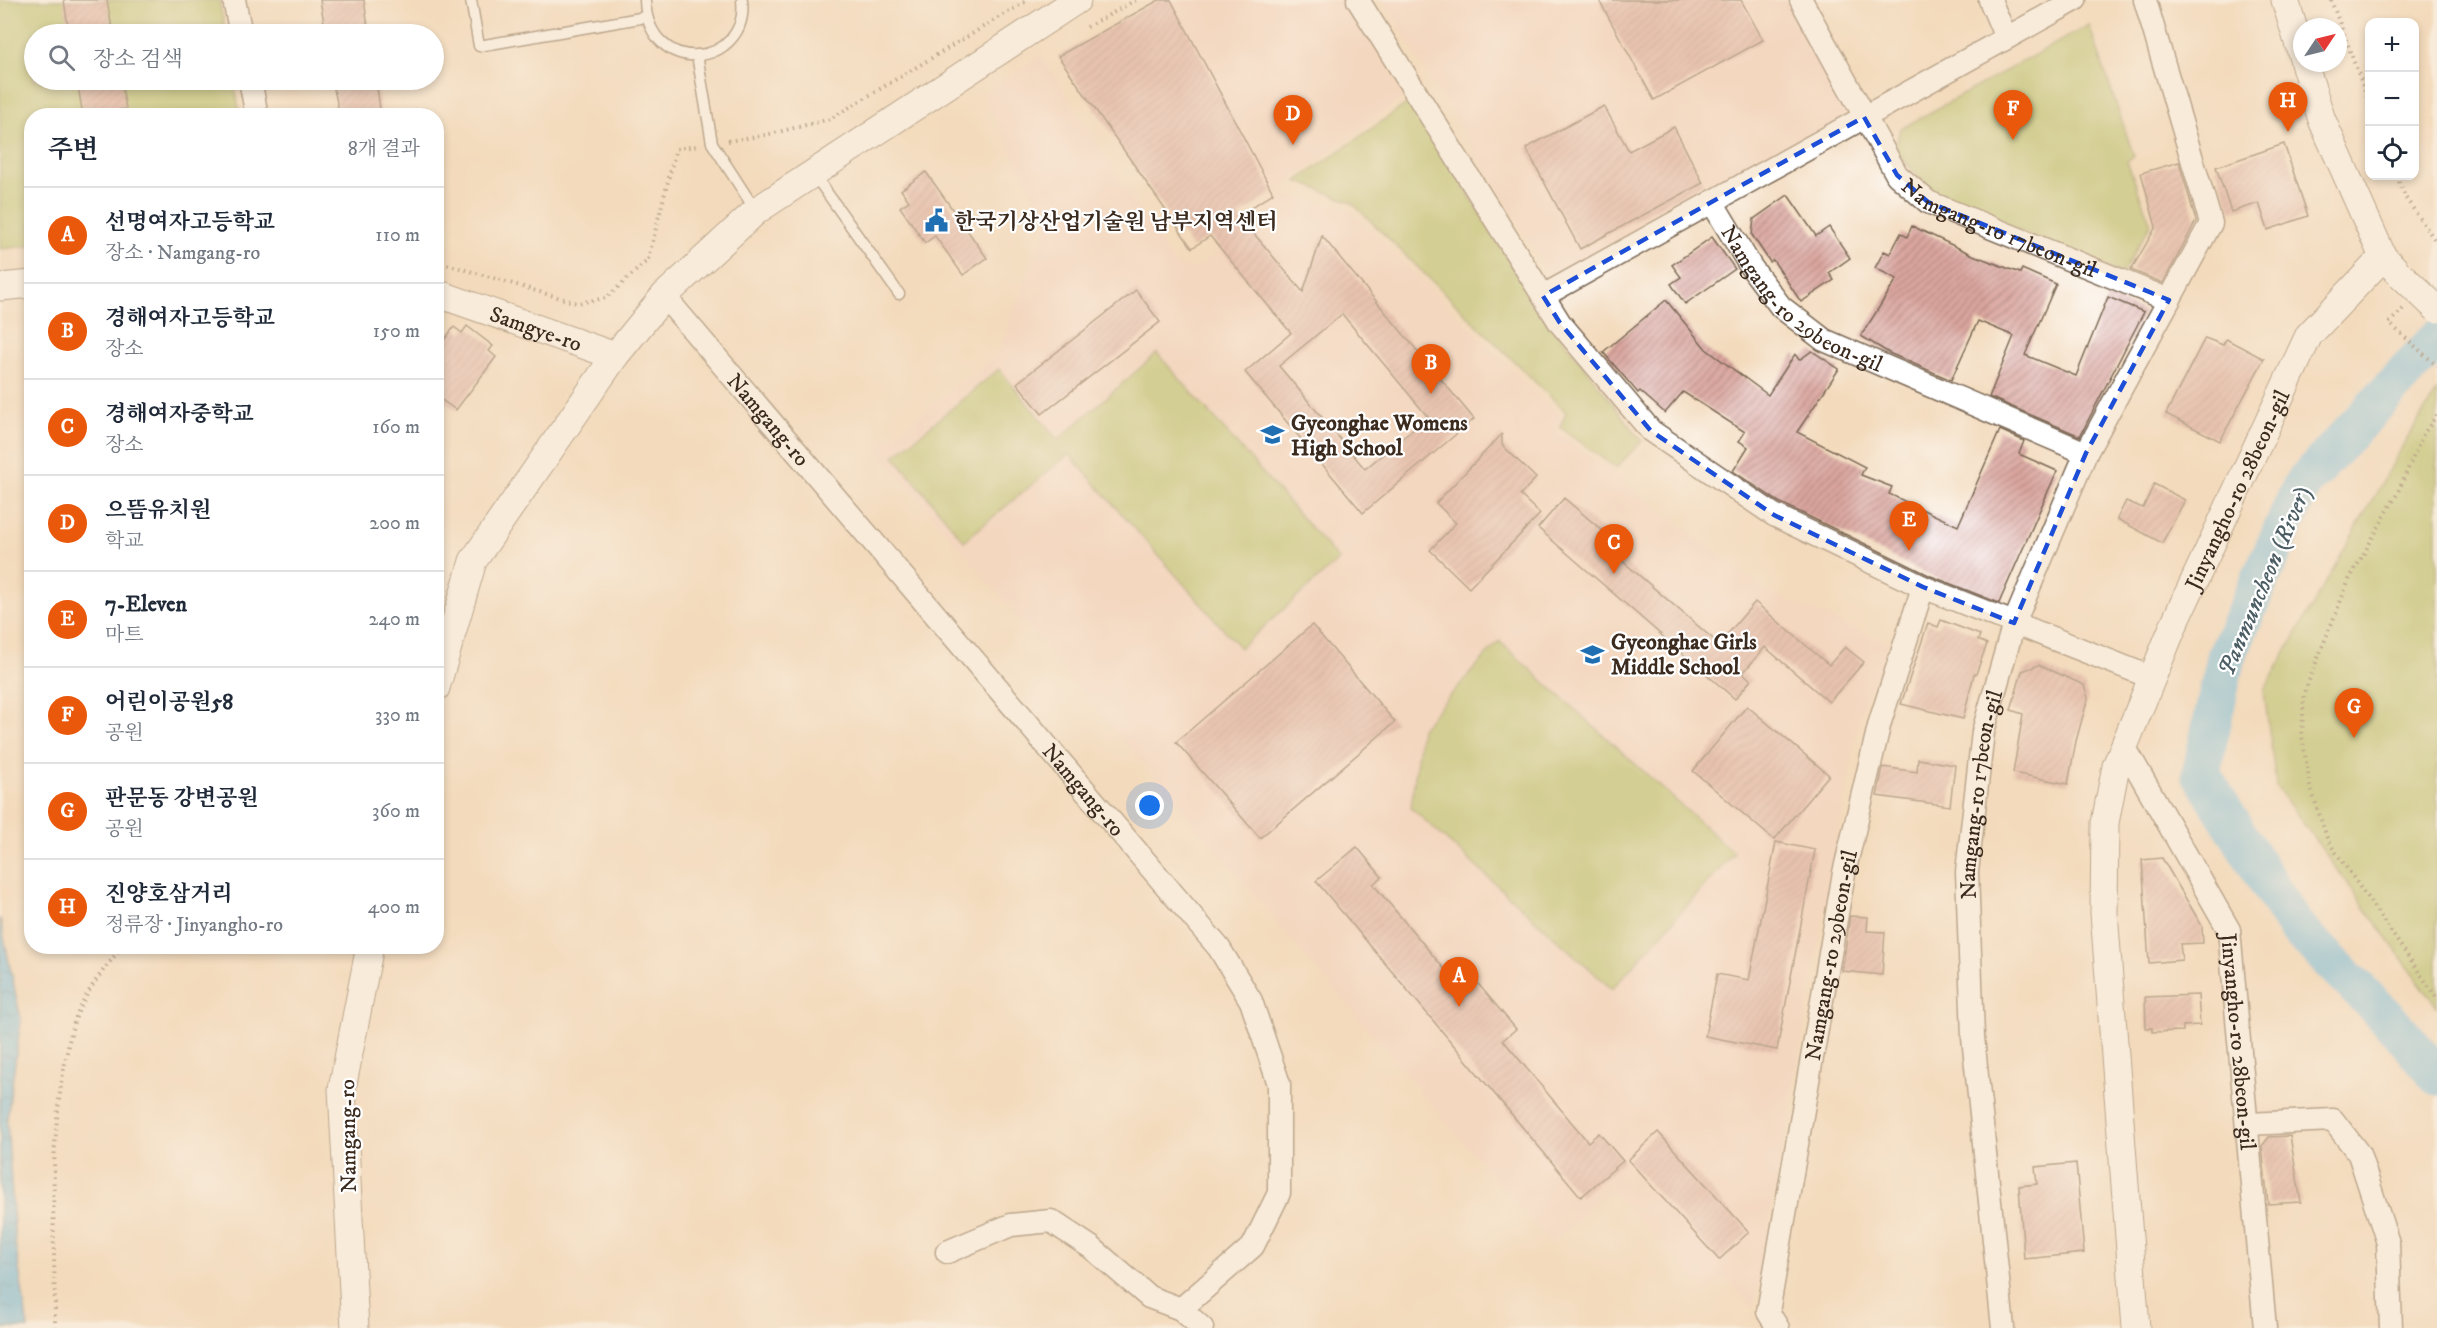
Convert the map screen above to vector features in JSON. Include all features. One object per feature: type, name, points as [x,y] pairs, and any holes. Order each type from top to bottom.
[{"type":"street","points":[[234,0],[239,24]]},
{"type":"street","points":[[444,661],[473,561],[623,346],[664,296],[756,211],[1077,0]]},
{"type":"street","points":[[1358,0],[1560,323],[1651,431],[1774,515],[1923,587],[2150,677]]},
{"type":"street","name":"Namgang-ro 17beon-gil","points":[[1801,0],[1897,175],[1928,202],[2169,300]]},
{"type":"street","points":[[1990,0],[2006,38]]},
{"type":"street","points":[[1712,202],[2075,0]]},
{"type":"street","name":"Namgang-ro 17beon-gil","points":[[2003,1328],[1973,1037],[1967,872],[1983,732],[2014,622],[2086,453],[2211,223],[2145,0]]},
{"type":"street","points":[[2285,0],[2293,26]]},
{"type":"street","points":[[2307,72],[2322,120],[2392,266],[2437,309]]},
{"type":"street","points":[[252,90],[255,108]]},
{"type":"street","name":"Namgang-ro 29beon-gil","points":[[1543,296],[1712,202],[1751,267],[1781,307],[1824,340],[2086,453]]},
{"type":"street","name":"Jinyangho-ro 28beon-gil","points":[[2136,1328],[2104,913],[2105,823],[2116,766],[2150,677],[2309,335],[2392,266]]},
{"type":"street","points":[[0,287],[24,285]]},
{"type":"street","name":"Samgye-ro","points":[[444,295],[623,346]]},
{"type":"street","name":"Namgang-ro","points":[[664,296],[1218,948],[1251,1001],[1280,1083],[1279,1193],[1253,1246],[1181,1309]]},
{"type":"street","name":"Namgang-ro 29beon-gil","points":[[1778,1328],[1768,1312],[1844,873],[1880,722],[1923,587]]},
{"type":"street","name":"Jinyangho-ro 28beon-gil","points":[[2124,746],[2229,930],[2265,1328]]},
{"type":"street","name":"Namgang-ro","points":[[355,1328],[342,1089],[368,954]]},
{"type":"street","points":[[2248,1124],[2333,1120],[2359,1154],[2388,1243],[2391,1328]]},
{"type":"street","points":[[947,1252],[1011,1225],[1051,1221],[1092,1248],[1149,1297],[1181,1309],[1202,1328]]},
{"type":"lane","points":[[471,0],[479,46],[646,17]]},
{"type":"lane","points":[[645,0],[646,17],[652,32],[662,44],[676,52],[697,55],[721,48],[732,38],[740,24],[742,0]]},
{"type":"lane","points":[[697,55],[712,143],[756,211]]},
{"type":"lane","points":[[813,173],[899,294]]},
{"type":"path","points":[[1087,27],[1136,0]]},
{"type":"path","points":[[2331,0],[2365,92]]},
{"type":"path","points":[[2399,180],[2406,197],[2437,243]]},
{"type":"path","points":[[2390,323],[2437,366]]},
{"type":"path","points":[[2437,415],[2423,435],[2397,494],[2345,589],[2304,693],[2302,736],[2310,786],[2328,841],[2437,998]]},
{"type":"path","points":[[55,1328],[52,1191],[57,1106],[69,1045],[80,1008],[99,973],[116,954]]},
{"type":"highlighted area","points":[[1864,117],[1897,175],[1928,202],[2169,300],[2086,453],[2014,623],[1923,587],[1774,515],[1651,431],[1560,323],[1543,296]]},
{"type":"shaded area","points":[[1171,0],[1345,0],[1405,96],[1273,193]]},
{"type":"shaded area","points":[[1383,0],[1788,0],[1855,114],[1554,282]]},
{"type":"shaded area","points":[[1041,55],[1174,264],[1196,269],[1287,195],[1349,209],[1563,419],[1555,429],[1766,591],[1890,643],[1859,716],[1754,1308],[1726,1279],[1707,1291],[1610,1190],[1550,1244],[876,449],[997,354],[1048,225],[983,94]]},
{"type":"green space","points":[[0,0],[219,0],[224,24],[24,24],[24,90],[236,90],[239,108],[24,108],[24,247],[0,249]]},
{"type":"green space","points":[[2089,25],[2134,156],[2127,161],[2151,224],[2122,274],[1936,196],[1895,150],[1900,129]]},
{"type":"green space","points":[[1412,100],[1534,302],[1642,441],[1616,468],[1560,427],[1566,412],[1351,202],[1297,181]]},
{"type":"green space","points":[[1157,353],[1339,560],[1240,648],[1069,454],[964,541],[894,456],[999,369],[1058,440]]},
{"type":"green space","points":[[2437,391],[2437,1007],[2276,786],[2264,691],[2408,437]]},
{"type":"green space","points":[[1499,641],[1734,853],[1612,989],[1411,808],[1421,728]]},
{"type":"water","points":[[0,918],[21,1020],[7,1119],[15,1242],[28,1328],[0,1328]]},
{"type":"building","points":[[64,0],[107,0],[111,24],[68,24]]},
{"type":"building","points":[[320,0],[364,0],[368,24],[324,24]]},
{"type":"building","points":[[1159,0],[1171,0],[1273,193],[1239,216],[1303,292],[1322,236],[1474,419],[1363,513],[1245,372],[1291,333],[1210,236],[1192,248],[1058,56]],"holes":[[[1342,314],[1428,417],[1365,469],[1279,366]]]},
{"type":"building","points":[[1599,0],[1741,0],[1763,40],[1654,100]]},
{"type":"building","points":[[79,90],[123,90],[126,108],[82,108]]},
{"type":"building","points":[[334,90],[377,90],[380,108],[338,108]]},
{"type":"building","points":[[1604,106],[1629,151],[1674,127],[1703,183],[1580,249],[1526,148]]},
{"type":"building","points":[[2284,144],[2308,216],[2268,230],[2259,203],[2231,212],[2216,167]]},
{"type":"building","points":[[2179,162],[2196,221],[2163,283],[2131,270],[2156,227],[2141,173]]},
{"type":"building","name":"한국기상산업기술원 남부지역센터","points":[[926,172],[987,258],[963,275],[935,236],[925,243],[900,207],[909,201],[901,190]]},
{"type":"building","points":[[1788,195],[1816,236],[1829,227],[1850,258],[1829,273],[1834,280],[1801,302],[1773,260],[1770,262],[1752,235],[1754,219]]},
{"type":"building","points":[[1912,226],[1973,255],[2020,273],[2022,269],[2056,284],[2025,355],[2076,376],[2108,297],[2144,312],[2080,436],[1989,397],[2014,336],[1978,321],[1951,380],[1889,353],[1861,336],[1897,279],[1875,268],[1884,251],[1890,254],[1901,233],[1907,237]]},
{"type":"building","points":[[1712,237],[1735,269],[1685,304],[1671,284],[1681,277],[1672,265]]},
{"type":"building","points":[[1136,290],[1160,322],[1042,414],[1017,383]]},
{"type":"building","points":[[1666,300],[1706,349],[1768,395],[1795,354],[1799,360],[1812,351],[1839,369],[1797,432],[1865,467],[1861,475],[1892,487],[1889,494],[1958,526],[2000,430],[2024,441],[2019,454],[2057,471],[1999,603],[1931,576],[1779,502],[1733,471],[1748,447],[1739,441],[1745,432],[1683,392],[1665,413],[1640,391],[1638,393],[1603,352]]},
{"type":"building","points":[[467,326],[493,346],[489,351],[496,357],[456,410],[444,402],[444,340],[454,327],[462,333]]},
{"type":"building","points":[[2205,338],[2223,345],[2226,339],[2264,359],[2220,441],[2166,414]]},
{"type":"building","points":[[1502,434],[1502,445],[1536,478],[1520,495],[1540,514],[1469,588],[1430,550],[1456,523],[1436,503]]},
{"type":"building","points":[[2154,484],[2185,500],[2162,543],[2117,519],[2126,501],[2143,508]]},
{"type":"building","points":[[1564,498],[1610,537],[1605,546],[1719,644],[1755,602],[1829,665],[1845,647],[1864,662],[1829,702],[1765,647],[1743,673],[1751,680],[1735,699],[1538,528]]},
{"type":"building","points":[[1941,620],[1980,635],[1978,640],[1987,644],[1976,674],[1974,674],[1963,719],[1901,704],[1928,623],[1938,627]]},
{"type":"building","points":[[1312,625],[1395,722],[1260,838],[1176,742]]},
{"type":"building","points":[[2039,665],[2084,685],[2088,698],[2076,741],[2068,784],[2013,773],[2023,714],[2011,710],[2022,671]]},
{"type":"building","points":[[1747,706],[1829,775],[1774,840],[1693,771]]},
{"type":"building","points":[[1918,759],[1955,765],[1950,806],[1877,796],[1883,767],[1917,772]]},
{"type":"building","points":[[1776,842],[1815,850],[1777,1050],[1705,1036],[1717,974],[1749,980]]},
{"type":"building","points":[[1357,847],[1382,877],[1373,884],[1457,984],[1470,974],[1516,1029],[1503,1040],[1588,1142],[1599,1133],[1623,1161],[1581,1197],[1316,881]]},
{"type":"building","points":[[2162,858],[2202,926],[2203,943],[2180,944],[2182,960],[2149,963],[2142,860]]},
{"type":"building","points":[[1850,916],[1868,917],[1867,931],[1885,932],[1882,975],[1842,971]]},
{"type":"building","points":[[2198,995],[2200,1025],[2183,1026],[2183,1031],[2152,1032],[2152,1028],[2146,1028],[2145,997]]},
{"type":"building","points":[[1658,1132],[1749,1232],[1719,1260],[1628,1160]]},
{"type":"building","points":[[2290,1136],[2301,1202],[2268,1204],[2262,1146],[2269,1137]]},
{"type":"building","points":[[2076,1163],[2084,1253],[2024,1259],[2019,1186],[2037,1184],[2035,1167]]},
{"type":"waterway","name":"Panmuncheon (River)","points":[[2437,339],[2303,483],[2226,657],[2201,774],[2295,926],[2399,1030],[2437,1076]]},
{"type":"place","name":"진양호삼거리","points":[[2288,132]]},
{"type":"place","name":"어린이공원58","points":[[2013,140]]},
{"type":"place","name":"으뜸유치원","points":[[1293,145]]},
{"type":"place","name":"한국기상산업기술원 남부지역센터","points":[[936,221]]},
{"type":"place","name":"경해여자고등학교","points":[[1431,394]]},
{"type":"place","name":"Gyeonghae Womens High School","points":[[1273,435]]},
{"type":"place","name":"7-Eleven","points":[[1909,551]]},
{"type":"place","name":"경해여자중학교","points":[[1614,574]]},
{"type":"place","name":"Gyeonghae Girls Middle School","points":[[1593,654]]},
{"type":"place","name":"판문동 강변공원","points":[[2354,738]]},
{"type":"place","name":"선명여자고등학교","points":[[1459,1007]]}]
